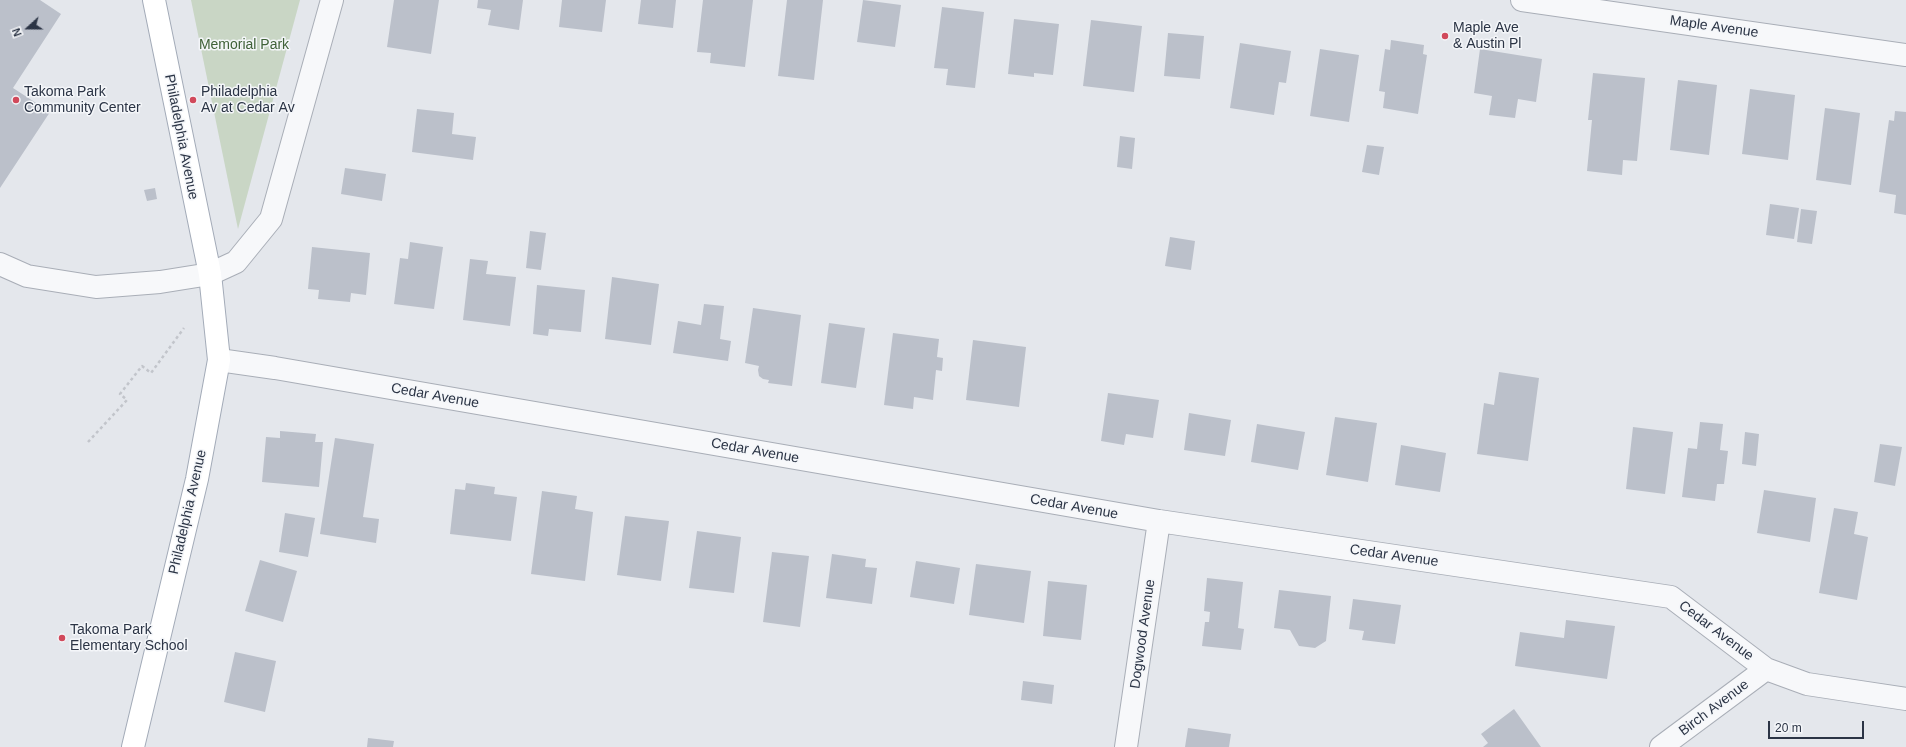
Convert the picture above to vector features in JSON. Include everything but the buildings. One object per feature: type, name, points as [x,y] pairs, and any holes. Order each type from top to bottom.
[{"type":"main road","name":"Philadelphia Avenue","points":[[133,747],[197,479],[219,360],[210,274],[154,0]]},
{"type":"street","points":[[0,264],[27,276],[96,287],[160,282],[210,274],[236,262],[271,219],[332,0]]},
{"type":"street","name":"Maple Avenue","points":[[1522,0],[1906,55]]},
{"type":"street","name":"Cedar Avenue","points":[[219,360],[276,368],[1159,522],[1671,597],[1766,669],[1807,684],[1906,699]]},
{"type":"street","name":"Dogwood Avenue","points":[[1126,747],[1159,522]]},
{"type":"street","name":"Birch Avenue","points":[[1661,747],[1766,669]]},
{"type":"path","points":[[88,442],[127,400],[120,394],[142,366],[151,373],[184,328]]},
{"type":"green space","name":"Memorial Park","points":[[191,0],[300,0],[238,229]]},
{"type":"place","name":"Maple Ave & Austin Pl","points":[[1445,36]]},
{"type":"place","name":"Takoma Park Community Center","points":[[16,100]]},
{"type":"place","name":"Philadelphia Av at Cedar Av","points":[[193,100]]},
{"type":"place","name":"Takoma Park Elementary School","points":[[62,638]]}]
